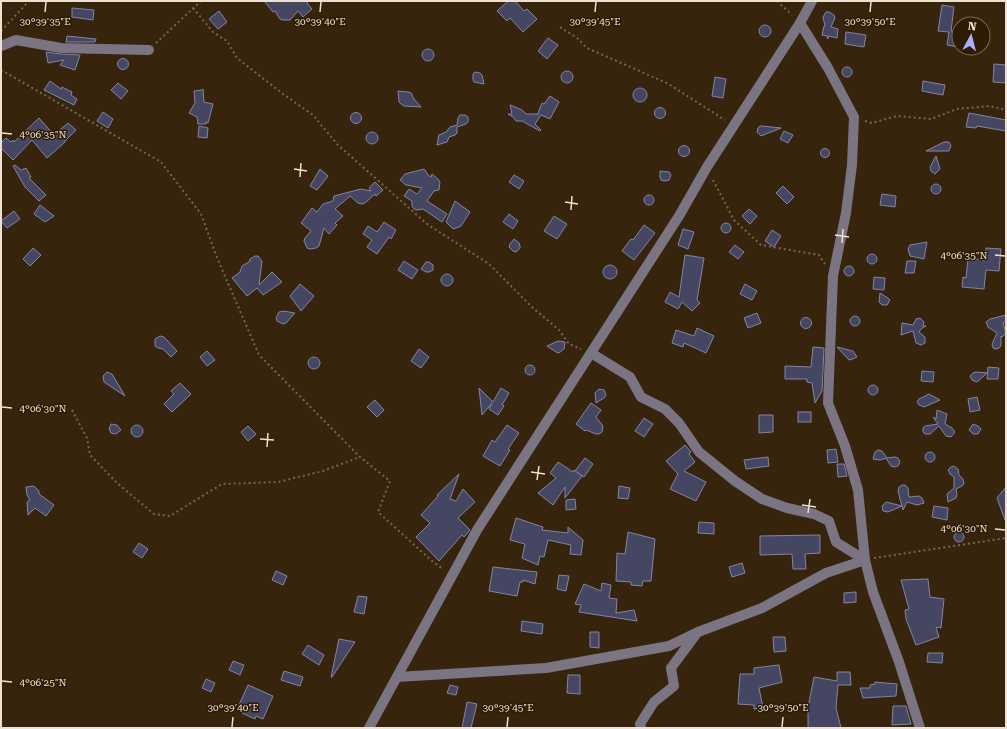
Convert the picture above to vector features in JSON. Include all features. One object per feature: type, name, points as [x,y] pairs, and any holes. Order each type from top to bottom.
[{"type":"street","points":[[369,728],[477,530],[679,216],[707,167],[800,23],[812,1]]},
{"type":"street","points":[[800,23],[828,68],[854,117],[851,178],[846,213],[833,276],[828,403],[845,446],[858,490],[865,560],[873,592],[899,662],[920,728]]},
{"type":"street","points":[[1,46],[16,40],[61,48],[149,50]]},
{"type":"street","points":[[591,353],[630,376],[640,397],[665,409],[679,423],[699,452],[735,481],[762,500],[787,508],[814,514],[829,521],[836,542],[865,560]]},
{"type":"street","points":[[397,677],[546,668],[668,646],[698,632],[762,608],[826,573],[865,560]]},
{"type":"street","points":[[641,728],[640,724],[654,702],[674,686],[671,668],[698,632]]},
{"type":"path","points":[[1,31],[29,1]]},
{"type":"path","points":[[149,50],[200,1]]},
{"type":"path","points":[[777,1],[800,23]]},
{"type":"path","points":[[193,8],[213,32],[227,42],[237,58],[313,115],[337,144],[427,224],[489,264],[533,308],[559,330],[569,344],[591,353]]},
{"type":"path","points":[[560,27],[577,38],[587,48],[666,83],[734,125]]},
{"type":"path","points":[[1,70],[161,162],[201,214],[218,260],[260,355],[360,457],[390,481],[378,512],[432,561],[452,575]]},
{"type":"path","points":[[854,117],[872,124],[897,116],[931,119],[957,109],[989,106],[1006,110]]},
{"type":"path","points":[[707,167],[734,220],[761,245],[819,255],[833,276]]},
{"type":"path","points":[[72,410],[87,438],[90,455],[117,483],[154,514],[170,516],[222,484],[278,482],[323,471],[360,457]]},
{"type":"path","points":[[865,560],[1006,538]]},
{"type":"building","points":[[264,1],[309,1],[307,3],[312,9],[303,17],[298,11],[290,20],[283,20],[280,19],[275,11],[273,12]]},
{"type":"building","points":[[508,1],[515,1],[524,11],[527,9],[537,19],[523,32],[510,18],[507,21],[497,11]]},
{"type":"building","points":[[942,5],[954,7],[953,16],[951,16],[951,46],[947,45],[949,32],[938,31]]},
{"type":"building","points":[[72,8],[94,10],[93,20],[72,17]]},
{"type":"building","points":[[219,11],[227,22],[218,29],[209,19]]},
{"type":"building","points":[[826,12],[834,15],[835,18],[831,27],[838,29],[837,38],[828,36],[828,39],[827,36],[822,35],[825,26],[823,17]]},
{"type":"building","points":[[763,25],[767,25],[771,31],[767,37],[763,37],[759,33],[759,29]]},
{"type":"building","points":[[846,32],[866,35],[864,47],[845,44]]},
{"type":"building","points":[[67,36],[96,39],[95,42],[66,42]]},
{"type":"building","points":[[548,38],[558,45],[547,59],[538,51]]},
{"type":"building","points":[[426,49],[430,49],[434,55],[430,61],[426,61],[422,57],[422,53]]},
{"type":"building","points":[[46,52],[80,55],[75,70],[60,65],[64,60],[48,63]]},
{"type":"building","points":[[121,59],[125,59],[127,60],[127,68],[121,69],[118,66],[118,62]]},
{"type":"building","points":[[994,64],[1006,65],[1006,83],[993,82]]},
{"type":"building","points":[[845,67],[849,67],[852,72],[849,77],[845,77],[842,74],[842,70]]},
{"type":"building","points":[[569,71],[572,72],[572,82],[565,83],[562,82],[561,75],[562,72]]},
{"type":"building","points":[[475,72],[482,75],[484,84],[474,82],[473,74]]},
{"type":"building","points":[[715,77],[726,79],[723,98],[712,96]]},
{"type":"building","points":[[50,81],[61,89],[62,87],[72,92],[71,95],[77,99],[74,105],[44,90]]},
{"type":"building","points":[[923,81],[945,85],[943,95],[922,91]]},
{"type":"building","points":[[118,83],[128,91],[121,99],[111,90]]},
{"type":"building","points":[[640,88],[645,90],[647,95],[645,100],[640,102],[635,100],[633,95],[635,90]]},
{"type":"building","points":[[203,89],[204,102],[213,104],[208,123],[198,124],[197,117],[189,113],[195,103],[194,91]]},
{"type":"building","points":[[398,91],[411,93],[421,107],[404,106],[401,104],[399,102]]},
{"type":"building","points":[[550,96],[559,102],[550,119],[541,115],[535,124],[541,130],[540,131],[522,121],[516,121],[508,114],[512,114],[510,105],[522,110],[526,114],[539,114],[538,113],[542,103],[544,104]]},
{"type":"building","points":[[658,108],[662,108],[664,109],[664,117],[658,118],[655,115],[655,111]]},
{"type":"building","points":[[103,112],[113,119],[108,128],[97,121]]},
{"type":"building","points":[[354,113],[358,113],[360,114],[360,122],[354,123],[351,120],[351,116]]},
{"type":"building","points":[[969,113],[1006,120],[1006,131],[977,126],[976,128],[966,127]]},
{"type":"building","points":[[460,115],[465,115],[468,117],[468,122],[457,127],[457,133],[449,137],[447,142],[437,145],[439,135],[446,132],[450,127],[457,125]]},
{"type":"building","points":[[39,118],[54,135],[68,123],[76,130],[47,158],[32,140],[13,160],[1,148],[1,143],[6,138],[11,142],[13,140],[14,142]]},
{"type":"building","points":[[199,126],[208,128],[207,138],[198,137]]},
{"type":"building","points":[[760,126],[781,128],[761,136],[757,132]]},
{"type":"building","points":[[784,131],[793,135],[788,143],[780,139]]},
{"type":"building","points":[[370,132],[374,132],[378,138],[374,144],[370,144],[366,140],[366,136]]},
{"type":"building","points":[[944,142],[949,142],[951,146],[949,151],[926,151]]},
{"type":"building","points":[[684,145],[688,147],[690,151],[688,155],[684,157],[680,155],[678,151],[680,147]]},
{"type":"building","points":[[825,148],[830,153],[825,158],[820,153]]},
{"type":"building","points":[[936,156],[940,169],[935,174],[931,171],[930,167]]},
{"type":"building","points":[[15,165],[21,170],[26,168],[31,177],[29,178],[46,195],[39,201],[25,187],[13,166]]},
{"type":"building","points":[[320,169],[328,176],[317,190],[310,186]]},
{"type":"building","points":[[424,169],[429,176],[431,177],[432,174],[440,182],[439,190],[434,191],[427,201],[447,214],[442,222],[423,209],[414,209],[412,206],[412,201],[404,196],[409,189],[417,194],[422,188],[406,185],[400,180],[405,174]]},
{"type":"building","points":[[660,171],[669,172],[671,175],[669,180],[661,180]]},
{"type":"building","points":[[514,175],[524,181],[519,189],[509,182]]},
{"type":"building","points":[[375,182],[383,190],[376,196],[375,194],[365,203],[361,204],[350,196],[335,209],[343,216],[335,223],[337,225],[329,234],[324,228],[319,246],[310,249],[307,248],[304,241],[311,231],[301,223],[312,208],[317,212],[323,204],[333,201],[334,196],[361,189],[371,191],[369,188]]},
{"type":"building","points":[[934,184],[938,184],[940,185],[940,193],[934,194],[931,191],[931,187]]},
{"type":"building","points":[[783,186],[794,197],[787,204],[776,193]]},
{"type":"building","points":[[882,194],[896,196],[895,207],[880,205]]},
{"type":"building","points":[[649,195],[654,200],[649,205],[644,200]]},
{"type":"building","points":[[455,201],[470,212],[461,226],[454,229],[446,222]]},
{"type":"building","points":[[40,205],[54,216],[45,222],[34,214]]},
{"type":"building","points":[[749,209],[757,216],[750,224],[742,216]]},
{"type":"building","points":[[14,211],[20,219],[7,228],[1,221]]},
{"type":"building","points":[[509,214],[518,221],[513,229],[503,222]]},
{"type":"building","points":[[554,216],[567,224],[557,239],[544,231]]},
{"type":"building","points":[[384,222],[396,230],[391,239],[389,237],[377,254],[367,247],[372,240],[363,234],[368,226],[377,232]]},
{"type":"building","points":[[724,223],[728,223],[730,224],[730,232],[724,233],[721,230],[721,226]]},
{"type":"building","points":[[644,225],[655,233],[634,260],[622,251],[631,239],[633,240]]},
{"type":"building","points":[[683,229],[694,232],[688,249],[678,245]]},
{"type":"building","points":[[772,230],[781,236],[774,247],[765,241]]},
{"type":"building","points":[[514,239],[520,246],[516,252],[509,247]]},
{"type":"building","points":[[927,242],[924,259],[910,256],[908,249],[910,245]]},
{"type":"building","points":[[735,245],[744,252],[738,259],[729,252]]},
{"type":"building","points":[[33,248],[41,255],[30,266],[23,259]]},
{"type":"building","points":[[986,248],[1001,249],[999,271],[986,270],[984,289],[962,287],[963,277],[966,278],[968,258],[985,260]]},
{"type":"building","points":[[870,254],[874,254],[876,255],[876,263],[870,264],[867,261],[867,257]]},
{"type":"building","points":[[685,255],[704,258],[697,300],[700,303],[692,311],[682,302],[678,309],[665,302],[670,292],[679,297]]},
{"type":"building","points":[[255,256],[258,256],[262,261],[259,285],[272,272],[282,282],[263,295],[257,288],[247,296],[232,278],[240,272],[242,266]]},
{"type":"building","points":[[404,261],[418,270],[412,279],[398,270]]},
{"type":"building","points":[[907,261],[916,261],[914,273],[905,273]]},
{"type":"building","points":[[426,262],[433,265],[433,270],[426,272],[421,269]]},
{"type":"building","points":[[610,265],[615,267],[617,272],[615,277],[610,279],[605,277],[603,272],[605,267]]},
{"type":"building","points":[[847,266],[851,266],[853,267],[853,275],[847,276],[844,273],[844,269]]},
{"type":"building","points":[[445,274],[449,274],[453,280],[449,286],[445,286],[441,282],[441,278]]},
{"type":"building","points":[[874,277],[885,278],[884,290],[873,289]]},
{"type":"building","points":[[300,284],[314,296],[301,311],[290,296]]},
{"type":"building","points":[[745,284],[757,291],[752,300],[740,294]]},
{"type":"building","points":[[880,293],[890,300],[887,305],[882,305],[879,302]]},
{"type":"building","points":[[283,311],[295,313],[286,323],[283,324],[277,321],[276,318],[279,312]]},
{"type":"building","points":[[757,313],[761,323],[748,328],[744,318]]},
{"type":"building","points":[[1006,315],[1006,321],[1003,323],[1006,333],[1002,337],[1001,336],[1001,346],[996,349],[993,348],[992,344],[997,333],[988,327],[986,322],[990,319]]},
{"type":"building","points":[[853,316],[857,316],[859,317],[859,325],[853,326],[850,323],[850,319]]},
{"type":"building","points":[[804,318],[808,318],[810,319],[810,327],[804,328],[801,325],[801,321]]},
{"type":"building","points":[[920,318],[924,322],[923,326],[926,326],[919,332],[925,337],[925,343],[921,345],[916,343],[913,331],[901,335],[902,323],[913,325],[916,319]]},
{"type":"building","points":[[697,328],[714,336],[706,353],[684,343],[683,347],[672,343],[676,330],[694,336]]},
{"type":"building","points":[[160,336],[164,337],[177,351],[171,357],[163,349],[155,346],[155,339]]},
{"type":"building","points":[[558,341],[565,342],[564,349],[559,353],[547,346]]},
{"type":"building","points":[[813,347],[824,348],[822,391],[815,403],[812,383],[807,382],[807,379],[785,379],[785,366],[811,367]]},
{"type":"building","points":[[837,347],[853,351],[857,357],[850,360],[848,359]]},
{"type":"building","points":[[419,349],[429,357],[421,368],[411,361]]},
{"type":"building","points":[[207,351],[215,360],[207,366],[200,357]]},
{"type":"building","points":[[312,357],[316,357],[320,363],[316,369],[312,369],[308,365],[308,361]]},
{"type":"building","points":[[528,365],[532,365],[534,366],[534,374],[528,375],[525,372],[525,368]]},
{"type":"building","points":[[988,367],[999,368],[998,379],[987,379]]},
{"type":"building","points":[[922,371],[934,372],[933,382],[921,381]]},
{"type":"building","points":[[107,372],[112,374],[125,396],[104,382],[103,376]]},
{"type":"building","points":[[976,372],[987,373],[977,382],[972,380],[970,376]]},
{"type":"building","points":[[180,383],[191,394],[172,412],[164,404],[174,394],[171,391]]},
{"type":"building","points":[[871,385],[875,385],[877,386],[877,394],[871,395],[868,392],[868,388]]},
{"type":"building","points":[[479,388],[493,402],[501,388],[509,393],[502,405],[504,406],[498,415],[489,409],[492,403],[482,415]]},
{"type":"building","points":[[599,389],[604,390],[606,395],[596,403],[595,393]]},
{"type":"building","points":[[929,394],[940,400],[924,407],[919,405],[917,402],[919,399]]},
{"type":"building","points":[[977,397],[980,410],[970,412],[968,399]]},
{"type":"building","points":[[375,400],[384,410],[377,417],[367,407]]},
{"type":"building","points":[[591,403],[601,410],[596,417],[603,426],[602,432],[599,434],[585,431],[576,424]]},
{"type":"building","points":[[937,410],[947,414],[945,424],[952,428],[955,432],[951,437],[946,436],[939,426],[930,434],[925,434],[923,432],[923,428],[925,426],[938,424],[933,417],[936,419]]},
{"type":"building","points":[[798,412],[811,412],[811,422],[798,422]]},
{"type":"building","points":[[759,415],[773,415],[773,432],[759,433]]},
{"type":"building","points":[[644,418],[653,424],[644,437],[635,431]]},
{"type":"building","points":[[111,424],[117,425],[121,430],[116,434],[111,433],[109,429]]},
{"type":"building","points":[[973,424],[981,429],[978,434],[973,434],[969,430]]},
{"type":"building","points":[[137,425],[141,427],[143,431],[141,435],[137,437],[133,435],[131,431],[133,427]]},
{"type":"building","points":[[507,425],[519,433],[508,449],[510,450],[500,466],[483,456],[492,440],[495,442]]},
{"type":"building","points":[[248,426],[256,434],[248,441],[241,432]]},
{"type":"building","points":[[685,445],[691,452],[689,454],[695,462],[684,471],[706,482],[696,501],[670,489],[678,474],[666,461]]},
{"type":"building","points":[[836,449],[838,462],[828,463],[827,450]]},
{"type":"building","points":[[878,450],[882,451],[887,458],[880,460],[873,459],[875,452]]},
{"type":"building","points":[[928,452],[932,452],[934,453],[934,461],[928,462],[925,459],[925,455]]},
{"type":"building","points":[[768,457],[769,466],[746,469],[744,460]]},
{"type":"building","points":[[585,458],[593,464],[584,477],[575,471]]},
{"type":"building","points":[[886,458],[898,458],[900,462],[898,466],[894,467],[891,466]]},
{"type":"building","points":[[558,462],[582,476],[565,498],[565,487],[553,505],[538,493],[556,478],[550,473]]},
{"type":"building","points":[[837,464],[844,464],[847,476],[838,477]]},
{"type":"building","points":[[954,466],[958,469],[959,475],[963,479],[964,484],[956,489],[956,498],[948,502],[947,494],[954,488],[954,477],[948,470]]},
{"type":"building","points":[[459,474],[450,499],[456,501],[463,489],[475,502],[458,518],[470,530],[464,537],[462,535],[439,561],[416,537],[430,523],[421,515],[438,496],[437,495]]},
{"type":"building","points":[[905,485],[908,488],[909,497],[919,496],[922,498],[924,503],[917,505],[907,502],[903,510],[898,491],[899,487]]},
{"type":"building","points":[[34,486],[39,491],[39,494],[54,505],[46,516],[35,508],[28,515],[27,502],[30,500],[27,495],[26,487]]},
{"type":"building","points":[[619,486],[630,488],[628,499],[618,498]]},
{"type":"building","points":[[1006,487],[1006,520],[1005,520],[997,498]]},
{"type":"building","points":[[575,499],[576,509],[566,510],[566,500]]},
{"type":"building","points":[[886,502],[902,506],[888,512],[883,511],[882,506]]},
{"type":"building","points":[[934,506],[948,508],[947,520],[932,517]]},
{"type":"building","points":[[516,518],[543,527],[542,530],[568,533],[568,527],[583,540],[581,555],[570,554],[571,545],[548,540],[544,557],[540,556],[538,565],[522,558],[525,544],[510,540]]},
{"type":"building","points":[[699,522],[714,523],[714,534],[698,533]]},
{"type":"building","points":[[628,532],[655,539],[651,581],[643,581],[642,586],[631,585],[631,582],[616,581],[617,553],[625,554]]},
{"type":"building","points":[[957,532],[961,532],[963,533],[963,541],[957,542],[954,539],[954,535]]},
{"type":"building","points":[[820,535],[820,553],[805,554],[806,569],[793,569],[792,554],[760,555],[760,536]]},
{"type":"building","points":[[139,543],[148,549],[142,558],[133,552]]},
{"type":"building","points":[[742,563],[745,573],[732,577],[729,567]]},
{"type":"building","points":[[493,567],[537,572],[535,584],[523,580],[523,582],[520,582],[517,596],[489,591]]},
{"type":"building","points":[[276,571],[287,576],[283,585],[272,580]]},
{"type":"building","points":[[559,575],[569,576],[566,591],[557,589]]},
{"type":"building","points":[[928,579],[930,597],[944,599],[941,628],[936,627],[939,637],[916,645],[906,619],[905,610],[909,609],[901,580]]},
{"type":"building","points":[[602,583],[611,585],[609,598],[617,599],[616,613],[634,610],[637,621],[579,612],[581,605],[575,604],[584,584],[601,591]]},
{"type":"building","points":[[856,592],[856,602],[844,603],[844,593]]},
{"type":"building","points":[[358,596],[367,597],[364,614],[354,612]]},
{"type":"building","points":[[522,621],[543,624],[542,634],[521,631]]},
{"type":"building","points":[[590,632],[599,632],[599,648],[590,647]]},
{"type":"building","points":[[773,637],[785,637],[786,651],[774,652]]},
{"type":"building","points":[[339,639],[355,642],[331,677]]},
{"type":"building","points":[[308,645],[324,655],[319,665],[302,654]]},
{"type":"building","points":[[928,653],[943,653],[942,663],[927,662]]},
{"type":"building","points":[[233,661],[244,665],[240,675],[229,670]]},
{"type":"building","points":[[779,665],[782,682],[759,688],[763,708],[754,709],[754,705],[738,704],[740,674],[754,674],[754,668]]},
{"type":"building","points":[[284,671],[303,677],[300,686],[281,680]]},
{"type":"building","points":[[837,672],[850,672],[851,685],[838,685],[836,708],[841,728],[808,728],[808,707],[814,677],[837,681]]},
{"type":"building","points":[[568,675],[580,675],[580,694],[567,693]]},
{"type":"building","points":[[206,679],[215,683],[211,692],[202,688]]},
{"type":"building","points":[[875,682],[897,684],[896,696],[863,698],[860,688],[870,688],[870,685],[875,684]]},
{"type":"building","points":[[248,685],[273,696],[263,719],[256,716],[255,719],[240,712],[242,709],[238,707]]},
{"type":"building","points":[[450,685],[458,687],[456,695],[447,693]]},
{"type":"building","points":[[467,702],[477,704],[471,728],[462,728]]},
{"type":"building","points":[[893,706],[906,706],[911,724],[892,725]]}]
